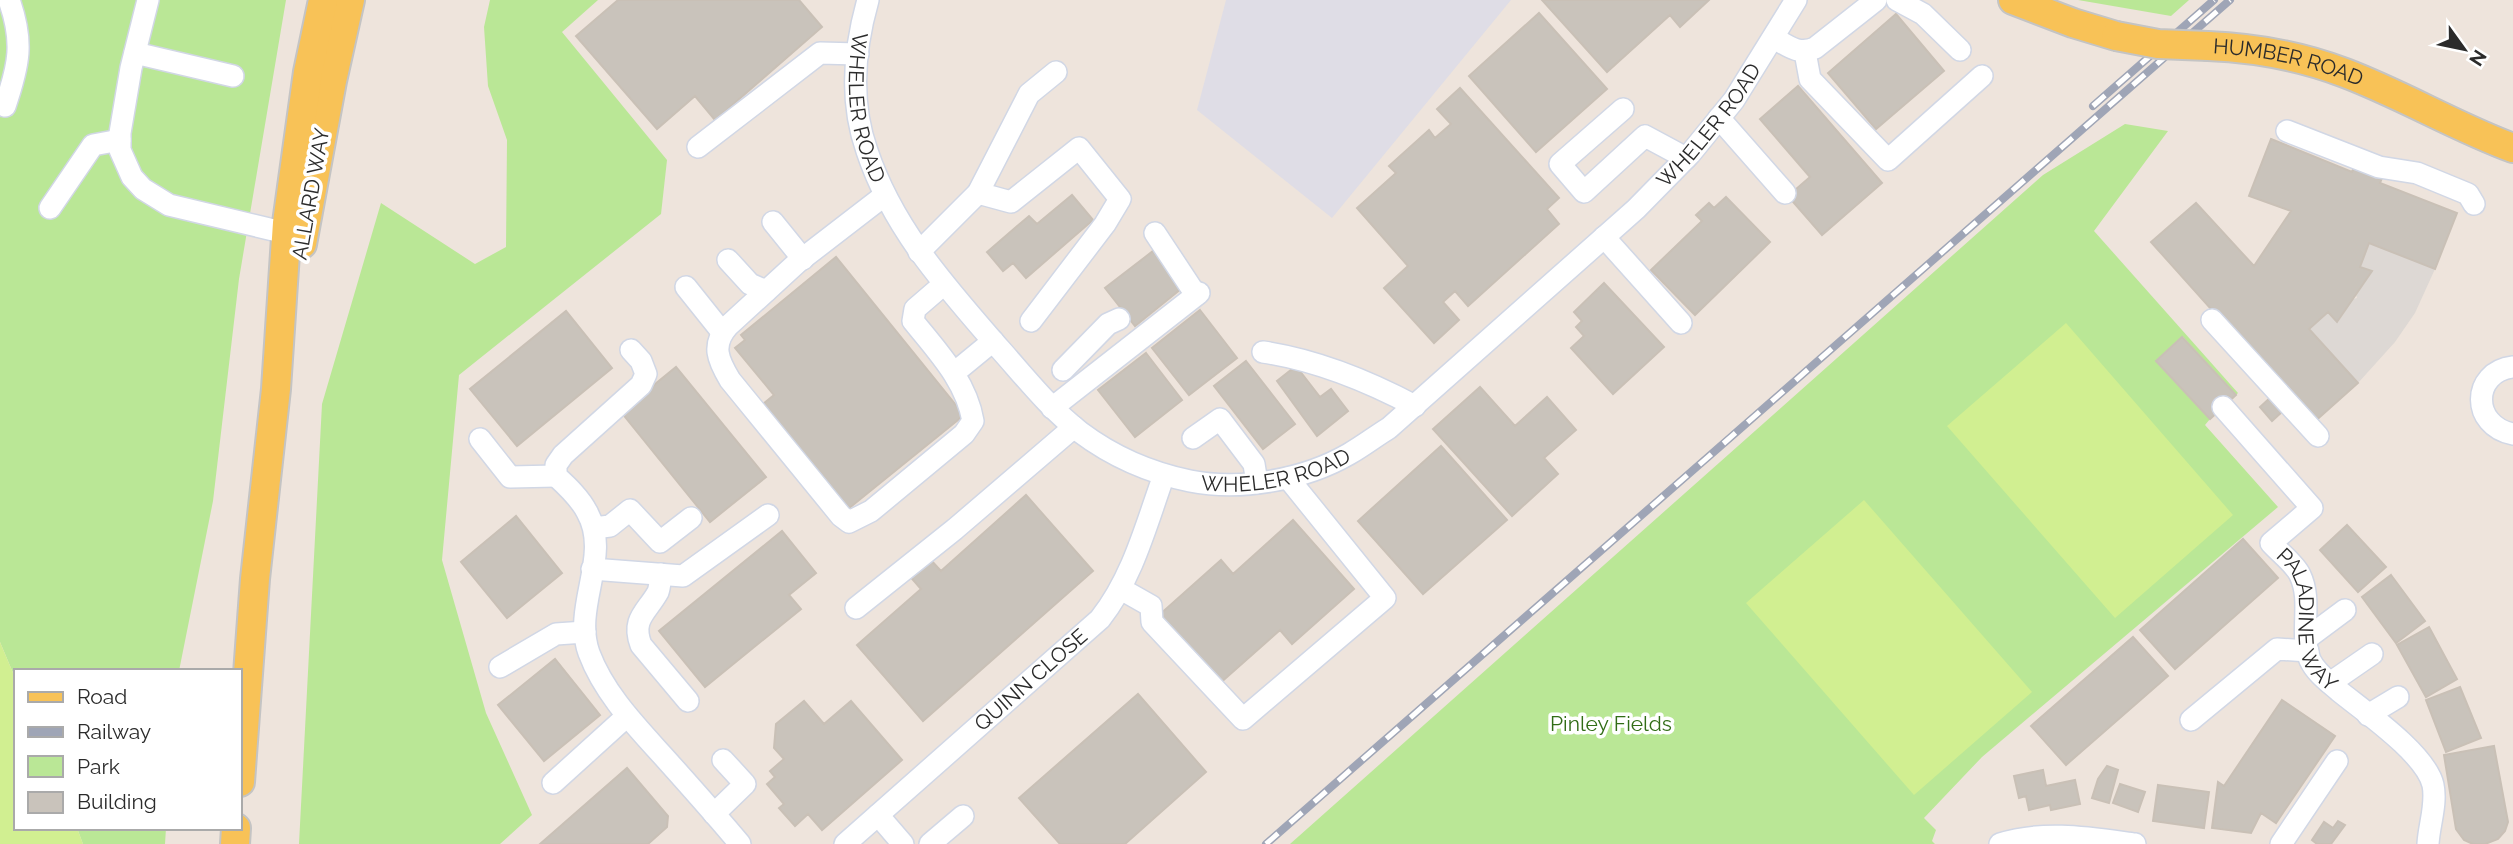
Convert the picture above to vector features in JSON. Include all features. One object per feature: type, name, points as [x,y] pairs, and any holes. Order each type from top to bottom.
[{"type":"main road","name":"ALLARD WAY","points":[[242,755],[255,579],[276,389],[286,233],[296,147],[323,0]]},
{"type":"main road","name":"ALLARD WAY","points":[[276,389],[332,81],[350,0]]},
{"type":"main road","name":"HUMBER ROAD","points":[[2013,0],[2116,36],[2158,44],[2243,47],[2284,54],[2346,73],[2480,136],[2513,148]]},
{"type":"street","points":[[5,106],[17,69],[19,53],[16,19],[9,0]]},
{"type":"street","points":[[148,0],[135,53],[120,140],[125,165],[132,177],[155,198],[183,211],[286,233]]},
{"type":"street","name":"WHELER ROAD","points":[[868,0],[858,54],[857,107],[866,150],[885,195],[919,252],[1052,408],[1074,427],[1113,453],[1164,475],[1217,485],[1289,478],[1348,455],[1389,428],[1636,209],[1686,158],[1734,100],[1796,0]]},
{"type":"street","points":[[1774,38],[1797,51],[1805,52],[1815,48],[1877,0]]},
{"type":"street","points":[[1897,0],[1923,14],[1960,50]]},
{"type":"street","points":[[1805,52],[1810,79],[1888,160],[1982,76]]},
{"type":"street","points":[[135,53],[233,76]]},
{"type":"street","points":[[698,146],[820,53],[858,54]]},
{"type":"street","points":[[919,252],[978,193],[1029,94],[1056,72]]},
{"type":"street","points":[[1623,109],[1560,164],[1584,192],[1645,136],[1686,158]]},
{"type":"street","points":[[1719,118],[1785,193]]},
{"type":"street","points":[[2287,131],[2379,167],[2417,173],[2468,194],[2474,204]]},
{"type":"street","points":[[1595,133],[1619,159]]},
{"type":"street","points":[[50,208],[93,145],[120,140]]},
{"type":"street","points":[[978,193],[1011,202],[1079,148],[1119,199],[1105,224],[1031,321]]},
{"type":"street","points":[[885,195],[803,258],[766,291],[722,332],[718,346],[718,360],[730,380],[841,516],[849,522],[871,511],[964,434],[973,421],[971,409],[954,373],[913,317],[915,309],[944,284]]},
{"type":"street","points":[[773,222],[803,258]]},
{"type":"street","points":[[1052,408],[1198,294],[1155,233]]},
{"type":"street","points":[[1604,237],[1681,323]]},
{"type":"street","points":[[729,260],[750,284],[766,291]]},
{"type":"street","points":[[686,287],[722,332]]},
{"type":"street","points":[[2212,320],[2318,436]]},
{"type":"street","points":[[1063,370],[1114,321],[1127,349]]},
{"type":"street","points":[[954,373],[993,341]]},
{"type":"street","points":[[631,350],[641,361],[646,374],[641,385],[563,455],[556,466],[563,482],[587,512],[596,536],[584,620],[588,650],[602,682],[627,716],[740,844]]},
{"type":"street","points":[[1263,352],[1290,356],[1332,368],[1376,385],[1415,406]]},
{"type":"street","points":[[2513,368],[2501,370],[2492,376],[2485,386],[2481,403],[2493,426],[2501,432],[2513,434]]},
{"type":"street","name":"PALADINE WAY","points":[[2223,407],[2312,508],[2271,543],[2300,574],[2306,598],[2307,645],[2311,662],[2330,683],[2409,749],[2426,769],[2433,784],[2434,799],[2428,844]]},
{"type":"street","points":[[1193,438],[1220,419],[1254,464],[1257,483]]},
{"type":"street","points":[[856,608],[955,529],[1074,427]]},
{"type":"street","points":[[480,439],[510,477],[563,482]]},
{"type":"street","name":"QUINN CLOSE","points":[[845,844],[1100,619],[1127,578],[1164,475]]},
{"type":"street","points":[[1121,589],[1150,606],[1152,622],[1243,719],[1385,598],[1289,478]]},
{"type":"street","points":[[593,528],[610,526],[630,510],[660,542],[691,517]]},
{"type":"street","points":[[592,569],[683,576],[768,515]]},
{"type":"street","points":[[661,575],[659,590],[643,612],[638,636],[641,645],[688,701]]},
{"type":"street","points":[[2191,720],[2277,649],[2307,645],[2345,610]]},
{"type":"street","points":[[500,667],[555,634],[585,632]]},
{"type":"street","points":[[2330,683],[2372,654]]},
{"type":"street","points":[[2368,715],[2398,696]]},
{"type":"street","points":[[553,783],[627,716]]},
{"type":"street","points":[[714,814],[745,784],[723,760]]},
{"type":"street","points":[[2281,844],[2337,761]]},
{"type":"street","points":[[878,815],[903,844]]},
{"type":"street","points":[[930,844],[963,817]]},
{"type":"street","points":[[2000,844],[2036,837],[2070,836],[2135,844]]},
{"type":"shaded area","points":[[1226,0],[1511,0],[1332,218],[1197,110]]},
{"type":"shaded area","points":[[2369,243],[2435,269],[2415,313],[2395,342],[2358,383],[2309,329],[2328,312],[2338,322],[2353,299],[2357,298],[2356,295],[2372,272],[2360,267]]},
{"type":"green space","points":[[0,0],[286,0],[239,279],[213,501],[179,669],[14,669],[14,675],[0,642]]},
{"type":"green space","points":[[490,0],[598,0],[562,32],[667,160],[661,214],[459,375],[442,560],[486,713],[532,815],[500,844],[299,844],[322,404],[381,203],[475,264],[506,247],[507,140],[488,86],[484,27]]},
{"type":"green space","points":[[2078,0],[2189,0],[2171,16]]},
{"type":"green space","name":"Pinley Fields","points":[[2125,124],[2168,131],[2094,231],[2238,393],[2236,395],[2183,337],[2156,361],[2210,419],[2205,425],[2278,507],[1982,757],[1924,818],[1936,830],[1932,841],[1935,844],[1290,844],[2043,175]]},
{"type":"green space","points":[[2066,323],[2233,515],[2115,618],[1947,426]]},
{"type":"green space","points":[[1864,500],[2032,692],[1914,795],[1746,603]]},
{"type":"green space","points":[[0,642],[14,675],[14,830],[78,830],[83,844],[0,844]]},
{"type":"green space","points":[[78,830],[166,830],[165,844],[83,844]]},
{"type":"building","points":[[618,0],[799,0],[822,27],[715,120],[695,96],[657,129],[576,36]]},
{"type":"building","points":[[1542,0],[1709,0],[1680,27],[1670,15],[1607,72]]},
{"type":"building","points":[[1539,13],[1607,89],[1536,152],[1469,76]]},
{"type":"building","points":[[1896,14],[1944,71],[1876,129],[1828,73]]},
{"type":"building","points":[[1798,86],[1882,183],[1822,235],[1788,196],[1810,177],[1760,119]]},
{"type":"building","points":[[1460,88],[1559,198],[1547,209],[1559,224],[1468,306],[1455,291],[1443,302],[1459,320],[1434,343],[1384,288],[1408,266],[1357,208],[1396,173],[1389,166],[1429,130],[1435,138],[1451,124],[1437,109]]},
{"type":"building","points":[[2271,139],[2352,172],[2354,167],[2382,178],[2380,183],[2457,213],[2435,269],[2369,243],[2360,267],[2372,271],[2337,322],[2328,312],[2309,329],[2358,383],[2313,423],[2151,242],[2196,203],[2254,266],[2291,211],[2249,196]]},
{"type":"building","points":[[1072,195],[1093,220],[1026,278],[1013,263],[1003,271],[987,252],[1029,216],[1037,224]]},
{"type":"building","points":[[1726,197],[1770,242],[1695,315],[1651,270],[1702,221],[1696,215],[1709,203],[1714,208]]},
{"type":"building","points":[[1153,251],[1182,288],[1135,326],[1105,288]]},
{"type":"building","points":[[836,257],[964,415],[848,509],[763,404],[774,395],[735,348],[745,340],[741,335]]},
{"type":"building","points":[[1604,283],[1664,347],[1613,394],[1571,348],[1584,336],[1576,327],[1582,321],[1574,312]]},
{"type":"building","points":[[1200,310],[1237,358],[1189,395],[1152,348]]},
{"type":"building","points":[[566,311],[612,368],[517,446],[470,389]]},
{"type":"building","points":[[2182,337],[2236,395],[2210,419],[2156,361]]},
{"type":"building","points":[[1146,353],[1182,400],[1135,437],[1098,390]]},
{"type":"building","points":[[1246,361],[1295,424],[1263,449],[1214,386]]},
{"type":"building","points":[[1296,366],[1320,397],[1331,389],[1348,411],[1317,436],[1277,381]]},
{"type":"building","points":[[676,367],[766,477],[710,522],[621,412]]},
{"type":"building","points":[[1480,387],[1515,426],[1547,397],[1576,430],[1544,458],[1558,474],[1512,516],[1433,429]]},
{"type":"building","points":[[2271,397],[2283,411],[2272,421],[2260,407]]},
{"type":"building","points":[[1441,446],[1507,520],[1423,594],[1358,521]]},
{"type":"building","points":[[1026,495],[1093,571],[923,721],[857,645],[921,589],[908,574],[928,557],[941,571]]},
{"type":"building","points":[[516,516],[562,573],[507,618],[461,562]]},
{"type":"building","points":[[1293,520],[1354,589],[1292,644],[1280,630],[1219,684],[1158,616],[1221,560],[1233,574]]},
{"type":"building","points":[[2347,525],[2386,567],[2358,592],[2320,550]]},
{"type":"building","points":[[782,531],[816,573],[789,595],[801,609],[705,687],[659,631]]},
{"type":"building","points":[[2243,539],[2278,578],[2175,669],[2140,630]]},
{"type":"building","points":[[2391,575],[2425,621],[2396,643],[2362,597]]},
{"type":"building","points":[[2429,627],[2457,679],[2426,697],[2397,645]]},
{"type":"building","points":[[2133,637],[2168,676],[2066,765],[2031,726]]},
{"type":"building","points":[[555,659],[600,715],[544,761],[498,705]]},
{"type":"building","points":[[2460,687],[2481,738],[2446,752],[2426,700]]},
{"type":"building","points":[[1138,694],[1206,772],[1125,844],[1060,844],[1019,798]]},
{"type":"building","points":[[2282,700],[2335,736],[2276,823],[2261,813],[2251,833],[2212,828],[2218,782],[2224,786]]},
{"type":"building","points":[[804,701],[824,724],[851,701],[902,760],[822,830],[808,814],[795,826],[779,808],[784,804],[767,784],[775,777],[770,771],[784,759],[774,748],[776,724]]},
{"type":"building","points":[[2494,746],[2508,822],[2498,839],[2485,844],[2473,844],[2464,840],[2456,829],[2444,755]]},
{"type":"building","points":[[2107,766],[2118,770],[2109,803],[2092,798],[2098,779]]},
{"type":"building","points":[[627,768],[668,816],[667,827],[648,844],[540,844]]},
{"type":"building","points":[[2043,770],[2046,786],[2075,780],[2080,804],[2051,810],[2050,805],[2029,810],[2026,796],[2019,798],[2014,776]]},
{"type":"building","points":[[2120,784],[2145,792],[2138,812],[2113,803]]},
{"type":"building","points":[[2158,785],[2209,792],[2204,828],[2153,821]]},
{"type":"building","points":[[2338,821],[2345,825],[2331,844],[2317,844],[2312,840],[2324,822],[2333,828]]},
{"type":"railway","points":[[2093,106],[2214,0]]},
{"type":"railway","points":[[1266,844],[2230,0]]}]
